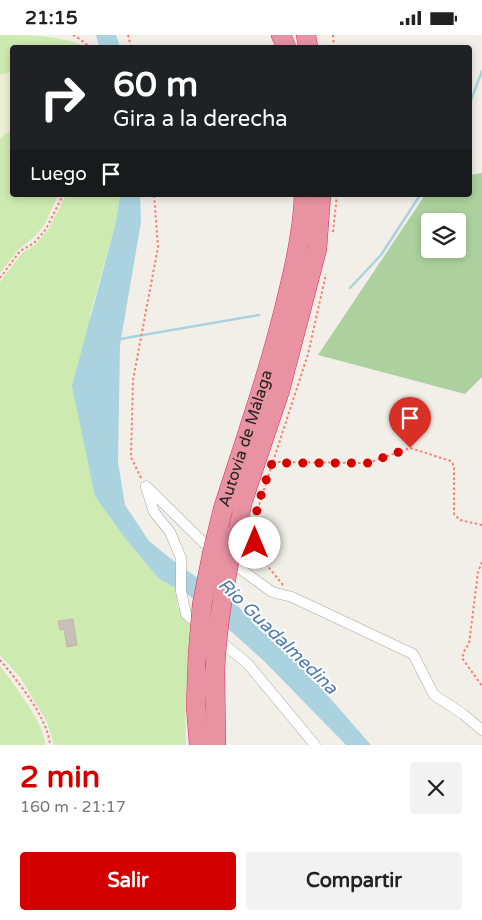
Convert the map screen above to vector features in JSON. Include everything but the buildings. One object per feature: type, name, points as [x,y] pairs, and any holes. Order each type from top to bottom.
[{"type":"highway","name":"Autovía de Málaga","points":[[198,745],[196,707],[202,605],[223,509],[264,384],[284,312],[297,254],[304,197]]},
{"type":"highway","name":"Autovía de Málaga","points":[[216,745],[216,639],[223,588],[243,501],[280,390],[317,249],[320,197]]},
{"type":"street","points":[[146,486],[154,511],[170,532],[181,558],[181,591],[186,614],[247,663],[315,745]]},
{"type":"street","points":[[146,486],[204,543],[272,593],[292,597],[412,654],[434,695],[463,714],[482,730]]},
{"type":"path","points":[[73,35],[87,45]]},
{"type":"path","points":[[0,278],[20,251],[34,243],[46,229],[62,197]]},
{"type":"path","points":[[146,486],[131,457],[133,380],[158,247],[154,197]]},
{"type":"path","points":[[292,597],[262,559],[255,543],[253,529],[272,463],[368,463],[410,448],[451,461],[454,466],[454,514],[460,520],[482,525]]},
{"type":"path","points":[[482,562],[478,572],[469,644],[462,658],[482,686]]},
{"type":"path","points":[[0,660],[15,677],[45,723],[50,745]]},
{"type":"green space","points":[[0,35],[55,38],[80,45],[10,45],[10,72],[0,75]]},
{"type":"green space","points":[[10,72],[10,131],[0,139],[0,75]]},
{"type":"green space","points":[[10,131],[10,197],[57,197],[45,224],[36,235],[18,250],[0,273],[0,139]]},
{"type":"green space","points":[[482,173],[482,377],[465,394],[318,355],[424,197],[472,197],[472,175]]},
{"type":"green space","points":[[65,197],[120,197],[116,222],[90,315],[125,538],[159,579],[177,588],[177,606],[193,622],[187,683],[186,745],[54,745],[47,722],[20,677],[0,655],[0,282],[22,253],[35,245],[48,230]]},
{"type":"green space","points":[[0,666],[34,715],[44,736],[45,745],[0,745]]},
{"type":"water","points":[[96,35],[116,35],[119,45],[98,45]]},
{"type":"water","points":[[120,197],[140,197],[141,222],[120,345],[118,462],[125,505],[149,541],[176,563],[234,603],[302,666],[371,745],[346,745],[264,661],[234,634],[186,593],[159,579],[125,538],[95,496],[72,386],[116,222]]},
{"type":"waterway","points":[[472,98],[482,71]]},
{"type":"waterway","points":[[350,288],[381,255],[419,197]]},
{"type":"waterway","points":[[120,339],[259,315]]},
{"type":"route","points":[[255,543],[253,529],[272,463],[368,463],[410,448]]},
{"type":"water label","name":"Río Guadalmedina","points":[[278,636]]}]
